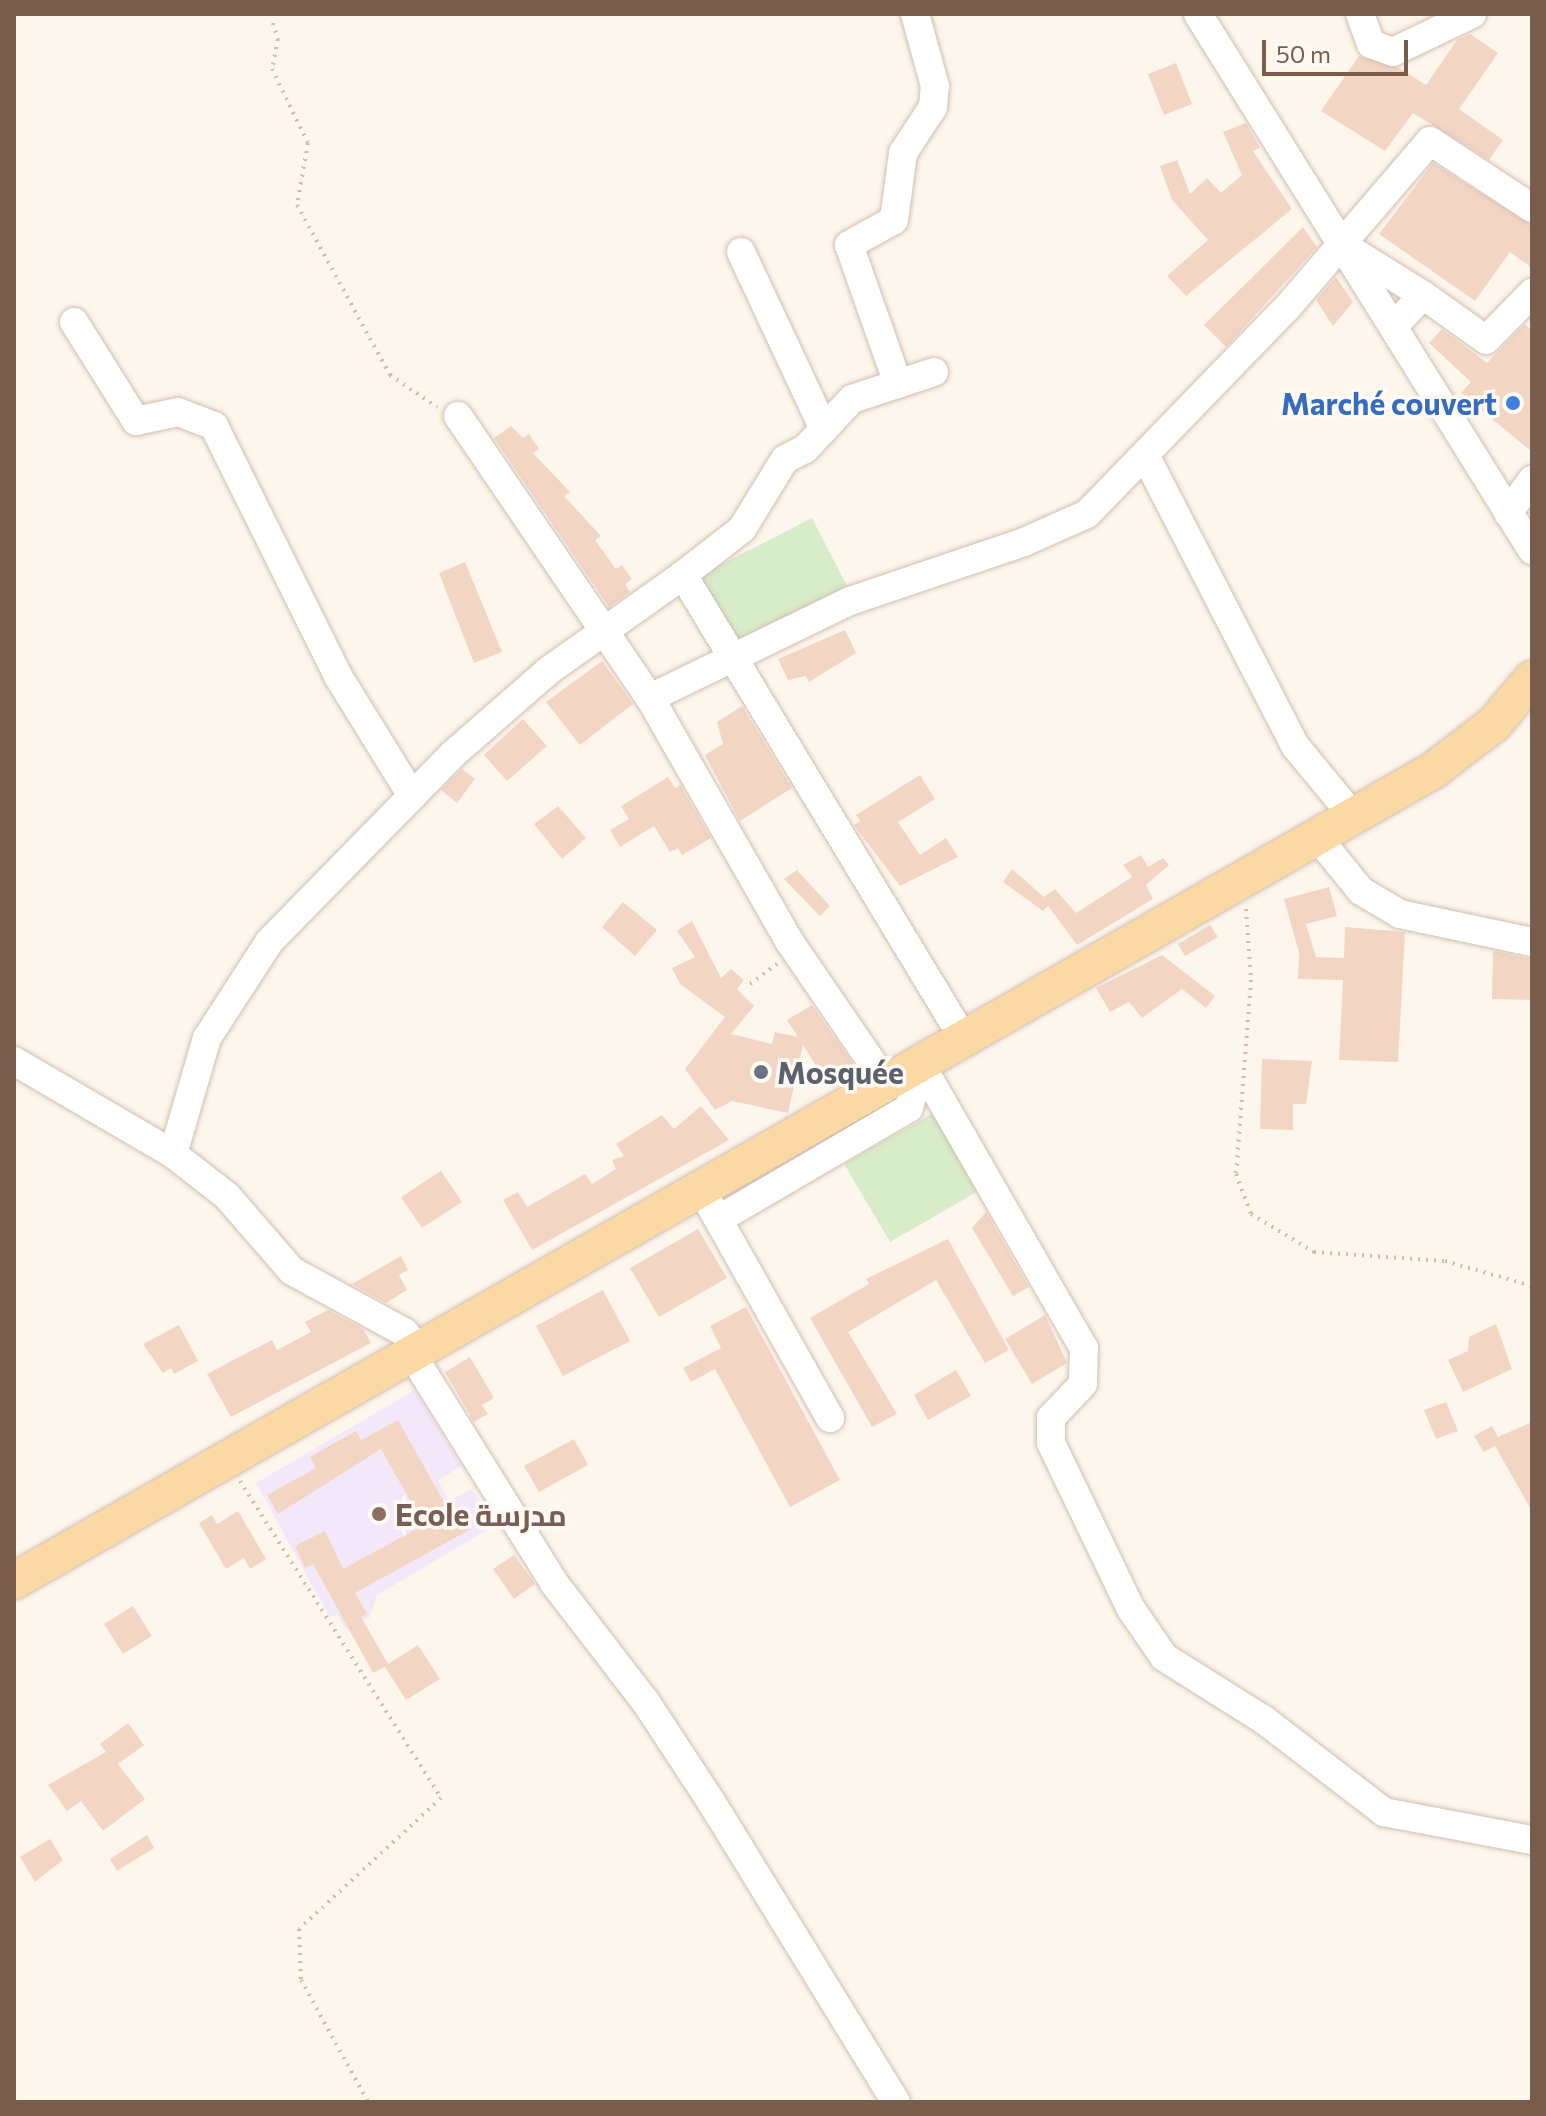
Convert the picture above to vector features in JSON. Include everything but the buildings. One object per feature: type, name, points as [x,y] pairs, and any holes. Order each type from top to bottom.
[{"type":"main road","points":[[14,1581],[415,1351],[710,1204],[904,1074],[1318,838],[1467,747],[1532,679]]},
{"type":"street","points":[[898,384],[849,245],[894,220],[903,153],[933,107],[935,86],[915,14]]},
{"type":"street","points":[[1198,14],[1532,550]]},
{"type":"street","points":[[1360,14],[1371,44],[1393,52],[1472,14]]},
{"type":"street","points":[[650,698],[850,601],[1068,526],[1146,457],[1343,246],[1430,141],[1532,208]]},
{"type":"street","points":[[1343,246],[1423,295],[1486,340],[1532,293]]},
{"type":"street","points":[[741,252],[824,429]]},
{"type":"street","points":[[1394,326],[1423,295]]},
{"type":"street","points":[[74,322],[136,421],[178,412],[214,426],[338,676],[412,796]]},
{"type":"street","points":[[173,1154],[195,1067],[240,979],[311,896],[412,796],[548,671],[742,529],[785,459],[824,429],[852,399],[934,372]]},
{"type":"street","points":[[458,416],[607,630],[796,949],[904,1074],[1084,1348],[1083,1384],[1051,1418],[1051,1443],[1131,1609],[1164,1657],[1264,1720],[1384,1812],[1532,1840]]},
{"type":"street","points":[[1146,457],[1296,747],[1353,816]]},
{"type":"street","points":[[1508,513],[1532,480]]},
{"type":"street","points":[[683,575],[965,1041]]},
{"type":"street","points":[[1318,838],[1361,891],[1400,914],[1532,942]]},
{"type":"street","points":[[14,1061],[173,1154],[227,1196],[292,1271],[404,1332],[554,1583],[645,1701],[704,1790],[896,2102]]},
{"type":"street","points":[[710,1204],[830,1418]]},
{"type":"path","points":[[273,23],[278,39],[272,69],[308,143],[297,205],[390,375],[458,416]]},
{"type":"path","points":[[1236,885],[1251,937],[1236,1174],[1251,1214],[1283,1239],[1314,1252],[1445,1261],[1532,1286]]},
{"type":"path","points":[[750,984],[796,949]]},
{"type":"path","points":[[226,1458],[441,1798],[299,1929],[301,1980],[368,2102]]},
{"type":"shaded area","name":"Ecole مدرسة","points":[[415,1390],[461,1466],[438,1481],[449,1501],[472,1489],[494,1526],[377,1595],[370,1617],[346,1630],[337,1614],[330,1618],[256,1483]]},
{"type":"green space","points":[[812,518],[848,588],[733,645],[698,576]]},
{"type":"green space","points":[[935,1112],[980,1190],[890,1242],[844,1164]]},
{"type":"place","name":"Marché couvert","points":[[1513,403]]},
{"type":"place","name":"Mosquée","points":[[761,1072]]},
{"type":"place","name":"Ecole مدرسة","points":[[379,1514]]}]
